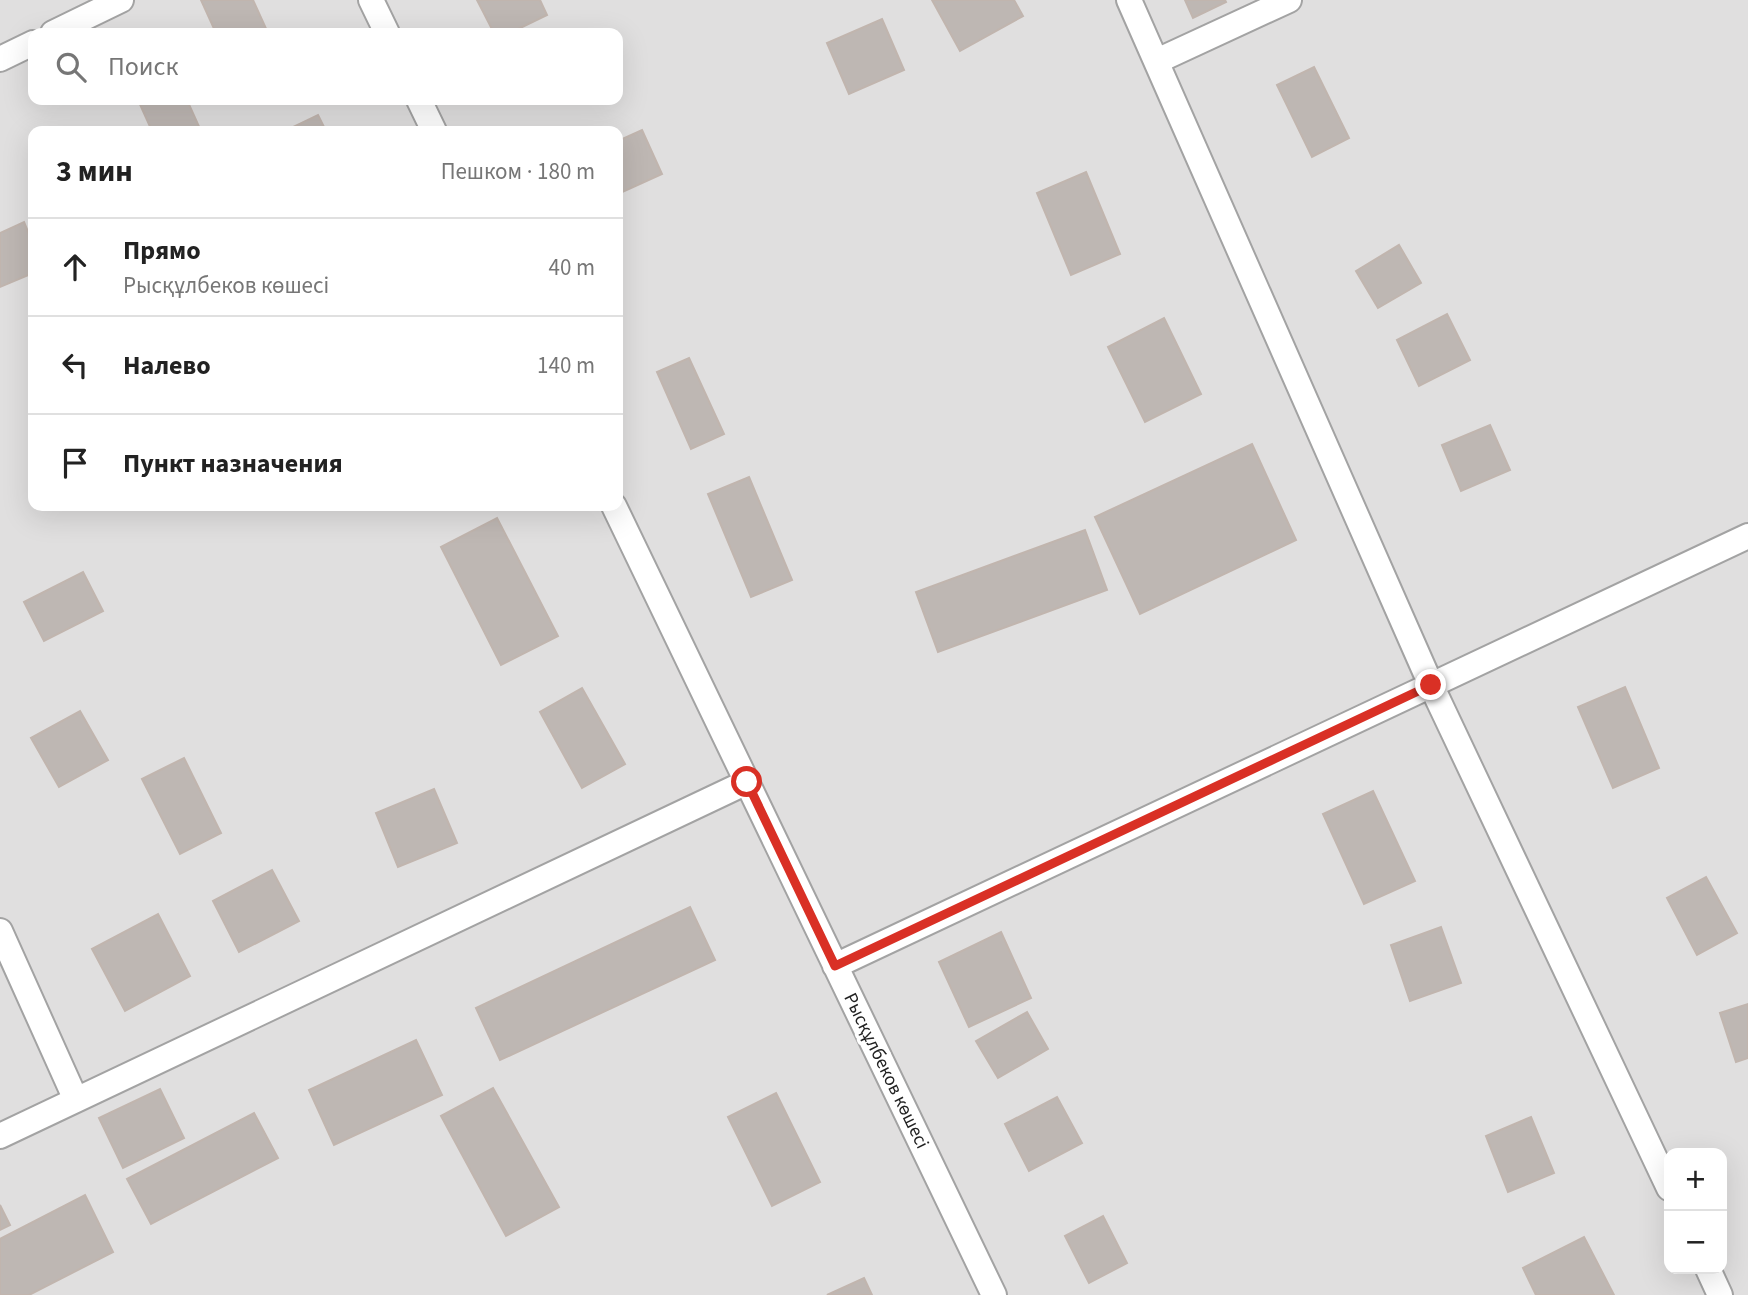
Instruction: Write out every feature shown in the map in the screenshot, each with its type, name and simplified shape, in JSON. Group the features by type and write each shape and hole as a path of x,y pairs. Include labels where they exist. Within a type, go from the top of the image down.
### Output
{"street":[{"path":"63,28 121,0"},
{"path":"371,0 385,28"},
{"path":"1129,0 1431,685 1664,1177"},
{"path":"1157,61 1289,0"},
{"path":"0,59 28,45"},
{"path":"421,105 432,126"},
{"name":"Рысқұлбеков көшесі","path":"616,511 994,1295"},
{"path":"835,966 1748,536"},
{"path":"0,1136 747,782"},
{"path":"0,931 76,1100"},
{"path":"1710,1274 1720,1295"}],"shaded area":[{"path":"0,0 1748,0 1748,1295 0,1295"}],"building":[{"path":"201,0 253,0 266,28 214,28"},
{"path":"477,0 540,0 547,15 520,28 491,28"},
{"path":"932,0 1014,0 1023,16 960,51"},
{"path":"1185,0 1225,0 1226,2 1193,18"},
{"path":"882,19 904,70 849,94 827,43"},
{"path":"1314,67 1349,138 1312,157 1277,85"},
{"path":"140,105 189,105 199,126 150,126"},
{"path":"318,115 324,126 295,126"},
{"path":"642,130 662,174 623,192 623,139"},
{"path":"1086,172 1120,254 1071,275 1037,193"},
{"path":"24,222 28,232 28,275 0,287 0,233"},
{"path":"1399,245 1421,283 1378,308 1356,271"},
{"path":"1447,314 1470,360 1419,386 1397,340"},
{"path":"1164,318 1201,394 1145,422 1108,347"},
{"path":"689,358 724,434 691,449 657,372"},
{"path":"1490,425 1510,470 1461,491 1442,445"},
{"path":"1252,444 1296,540 1140,614 1095,517"},
{"path":"749,477 792,580 751,597 708,494"},
{"path":"497,518 558,636 501,665 441,547"},
{"path":"1085,530 1107,590 938,652 916,592"},
{"path":"83,572 103,611 44,641 24,602"},
{"path":"1625,687 1659,768 1613,788 1578,707"},
{"path":"582,688 625,764 582,788 540,712"},
{"path":"80,711 108,760 59,787 31,738"},
{"path":"184,758 221,833 180,854 142,779"},
{"path":"434,789 457,843 398,867 376,813"},
{"path":"1373,791 1415,881 1364,904 1323,814"},
{"path":"272,870 299,921 239,952 213,901"},
{"path":"1706,877 1737,933 1697,955 1667,898"},
{"path":"690,907 715,960 500,1060 476,1008"},
{"path":"158,914 190,976 125,1011 92,949"},
{"path":"1441,927 1461,983 1410,1001 1391,945"},
{"path":"1001,932 1031,998 969,1027 939,962"},
{"path":"1748,1004 1748,1058 1736,1062 1720,1013"},
{"path":"1027,1012 1048,1049 998,1078 976,1041"},
{"path":"416,1040 442,1095 334,1145 309,1090"},
{"path":"493,1088 559,1207 506,1236 441,1116"},
{"path":"160,1089 184,1138 123,1168 99,1118"},
{"path":"776,1093 820,1182 772,1206 728,1117"},
{"path":"1057,1097 1082,1143 1029,1171 1005,1124"},
{"path":"254,1113 278,1158 151,1224 127,1179"},
{"path":"1531,1117 1554,1173 1508,1192 1486,1136"},
{"path":"85,1195 113,1252 29,1295 0,1295 0,1239"},
{"path":"0,1205 10,1225 0,1230"},
{"path":"1103,1216 1127,1263 1089,1283 1065,1236"},
{"path":"1584,1237 1614,1295 1536,1295 1523,1268"},
{"path":"864,1278 872,1295 827,1295"}],"route":[{"path":"747,782 835,966 1431,685"}]}
